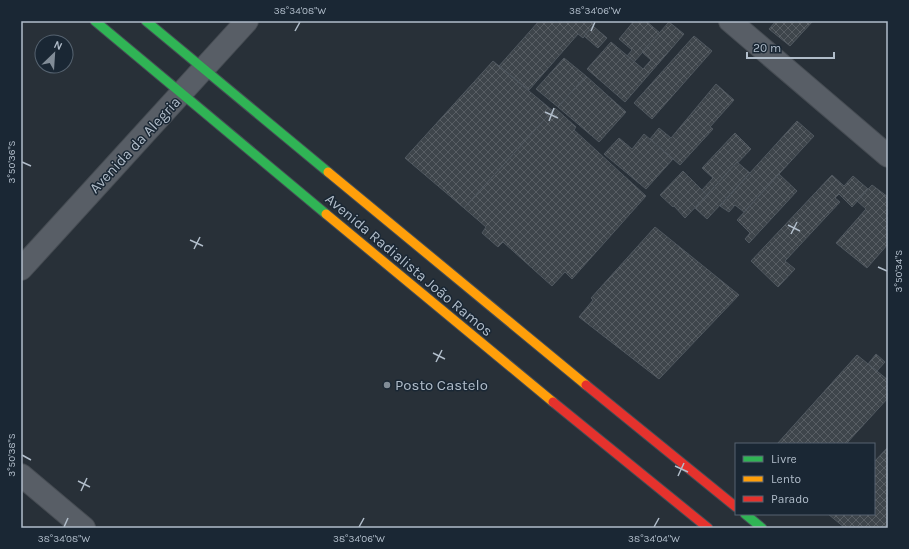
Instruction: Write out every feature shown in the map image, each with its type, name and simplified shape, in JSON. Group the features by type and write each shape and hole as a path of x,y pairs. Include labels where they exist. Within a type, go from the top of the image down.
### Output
{"main road":[{"name":"Avenida Radialista João Ramos","path":"95,21 478,341 708,528"},
{"name":"Avenida Radialista João Ramos","path":"146,21 735,506"},
{"path":"746,515 762,528"}],"street":[{"name":"Avenida da Alegria","path":"21,269 204,70 247,21"},
{"path":"730,21 888,156"},
{"path":"21,475 84,528"}],"building":[{"path":"539,21 590,21 594,25 583,38 578,34 529,90 499,66"},
{"path":"634,21 646,21 660,33 634,62 627,56 632,50 619,39"},
{"path":"776,21 813,21 790,46 769,29"},
{"path":"669,22 684,34 625,102 587,69 611,42 643,69 651,60 642,52"},
{"path":"593,26 607,38 598,48 584,36"},
{"path":"694,36 712,51 652,119 634,103"},
{"path":"564,58 586,76 558,107 536,89"},
{"path":"493,61 553,111 464,208 405,158"},
{"path":"586,76 626,112 599,142 558,107"},
{"path":"716,84 734,100 710,127 713,129 680,165 650,139 659,128 671,138"},
{"path":"555,108 576,127 574,130 646,196 572,279 565,272 552,286 503,242 498,247 482,233 486,227 464,208"},
{"path":"797,121 814,136 744,212 735,205 729,212 720,206"},
{"path":"735,133 751,149 707,195 702,190 713,178 702,168"},
{"path":"644,134 673,159 646,189 604,154 619,138 632,149"},
{"path":"737,162 750,173 707,219 695,208"},
{"path":"683,171 707,195 685,218 674,206 673,207 660,195"},
{"path":"779,174 797,191 749,243 745,239 750,233 737,220"},
{"path":"832,175 844,186 853,176 868,189 852,207 839,194 835,198 840,202 785,261 795,269 778,287 751,261"},
{"path":"872,185 888,197 888,244 867,268 836,243 866,209 857,201"},
{"path":"655,227 739,295 659,379 579,317 593,300 591,298"},
{"path":"876,354 885,362 877,371 868,364"},
{"path":"857,355 888,380 888,398 847,443 778,443"},
{"path":"888,447 888,528 845,528 829,515 875,515 875,461"}],"traffic: fast":[{"path":"95,21 326,214"},
{"path":"146,21 328,172"},
{"path":"746,515 762,528"}],"traffic: slow":[{"path":"328,172 586,385"},
{"path":"326,214 553,402"}],"traffic: jam":[{"path":"586,385 735,506"},
{"path":"553,402 708,528"}],"place":[{"name":"Posto Castelo","path":"387,385"}]}
